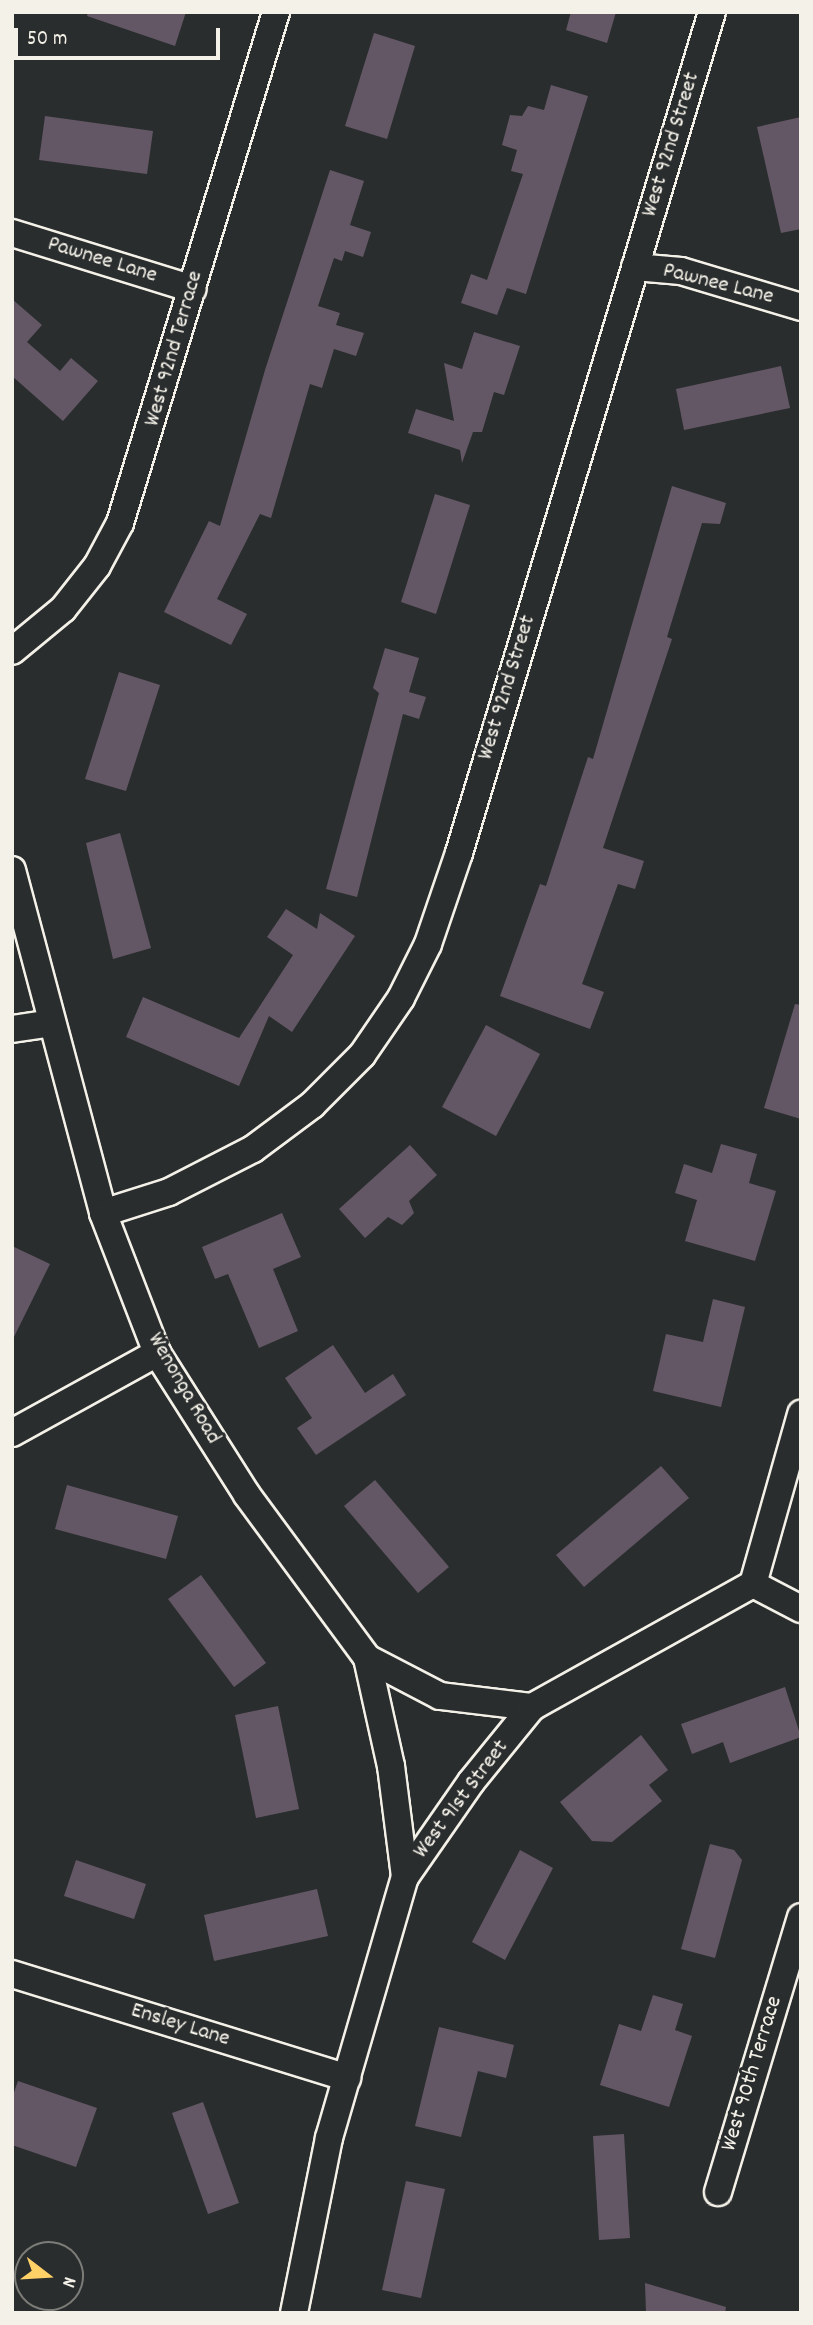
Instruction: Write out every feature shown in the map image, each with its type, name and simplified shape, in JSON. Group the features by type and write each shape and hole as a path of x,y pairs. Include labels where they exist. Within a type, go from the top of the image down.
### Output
{"street":[{"name":"West 92nd Terrace","path":"12,651 63,609 97,566 120,523 276,12"},
{"name":"West 92nd Street","path":"103,1213 169,1192 253,1149 312,1105 362,1055 401,998 428,944 459,853 712,12"},
{"name":"Pawnee Lane","path":"12,233 192,289"},
{"name":"Pawnee Lane","path":"635,267 681,271 801,307"},
{"name":"Wenonga Road","path":"12,870 103,1213 157,1353 247,1495 367,1658 391,1766 405,1877"},
{"path":"12,1028 52,1023"},
{"path":"12,1433 157,1353"},
{"path":"801,1414 753,1584 801,1609"},
{"name":"West 91st Street","path":"294,2313 315,2193 405,1877 471,1782 532,1707 753,1584"},
{"path":"367,1658 440,1696 532,1707"},
{"name":"West 90th Terrace","path":"718,2192 801,1917"},
{"name":"Ensley Lane","path":"12,1974 347,2077"}],"building":[{"path":"88,12 186,12 175,46 87,16"},
{"path":"571,12 616,12 607,43 566,30"},
{"path":"374,33 415,46 387,139 345,126"},
{"path":"551,85 588,96 526,294 507,288 497,315 461,303 471,274 487,280 523,174 511,171 517,150 502,145 510,115 522,116 528,106 544,110"},
{"path":"45,116 153,131 147,174 39,160"},
{"path":"801,117 801,229 781,233 757,127"},
{"path":"330,170 364,181 350,225 371,232 363,257 345,251 342,261 334,258 318,306 340,313 336,325 364,333 356,356 334,349 322,388 310,384 271,518 260,514 217,599 247,614 231,645 164,612 209,521 220,526 265,370"},
{"path":"12,299 42,325 27,342 60,371 71,358 98,381 63,421 12,376"},
{"path":"474,332 520,346 504,395 494,392 482,432 473,432 462,463 460,450 408,433 416,409 454,421 444,363 462,369"},
{"path":"781,366 790,408 684,430 676,389"},
{"path":"672,486 726,503 720,524 702,523 667,637 672,639 603,848 644,861 635,889 618,884 582,984 604,992 590,1029 500,996 540,884 546,886 588,757 593,759"},
{"path":"435,494 470,505 436,614 401,602"},
{"path":"385,648 419,658 409,692 426,697 419,719 403,714 357,897 326,889 379,693 373,688"},
{"path":"119,672 160,685 126,791 85,779"},
{"path":"120,833 151,948 113,959 86,843"},
{"path":"286,909 317,929 320,913 355,936 292,1032 269,1016 239,1086 126,1037 143,997 239,1038 293,955 267,937"},
{"path":"795,1004 801,1005 801,1119 764,1108"},
{"path":"486,1025 540,1054 496,1136 442,1107"},
{"path":"721,1144 757,1154 749,1183 776,1191 755,1261 685,1241 697,1200 675,1193 684,1164 712,1173"},
{"path":"410,1145 437,1175 409,1201 414,1213 402,1225 388,1217 365,1238 339,1209"},
{"path":"282,1213 301,1257 273,1269 298,1331 259,1348 228,1274 215,1279 202,1247"},
{"path":"12,1246 50,1264 12,1341"},
{"path":"713,1299 745,1307 721,1407 653,1391 666,1334 703,1342"},
{"path":"333,1345 365,1393 393,1374 406,1395 316,1455 297,1428 312,1418 285,1378"},
{"path":"661,1466 689,1498 584,1587 556,1555"},
{"path":"375,1480 449,1567 418,1593 344,1506"},
{"path":"67,1485 178,1516 166,1559 55,1529"},
{"path":"201,1575 266,1663 234,1687 168,1599"},
{"path":"785,1687 801,1737 730,1763 723,1742 692,1754 681,1724"},
{"path":"278,1706 299,1809 256,1818 235,1715"},
{"path":"641,1735 668,1770 649,1785 662,1801 612,1842 592,1841 560,1802"},
{"path":"710,1844 734,1850 742,1860 715,1958 681,1949"},
{"path":"520,1850 553,1868 505,1960 472,1942"},
{"path":"76,1860 146,1884 134,1919 64,1896"},
{"path":"317,1889 328,1936 214,1961 204,1915"},
{"path":"653,1995 683,2004 675,2030 692,2036 669,2107 600,2085 619,2024 641,2031"},
{"path":"439,2027 514,2045 506,2078 478,2071 461,2137 415,2126"},
{"path":"18,2081 97,2108 76,2167 12,2145 12,2098"},
{"path":"203,2102 239,2203 208,2214 172,2113"},
{"path":"624,2134 630,2238 599,2240 593,2136"},
{"path":"406,2181 445,2189 421,2298 382,2290"},
{"path":"645,2283 726,2307 725,2313 646,2313"}]}
